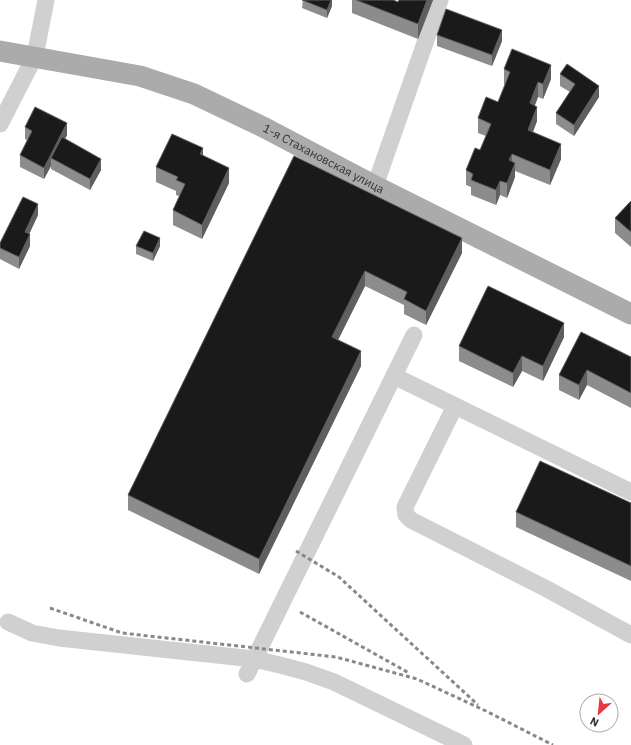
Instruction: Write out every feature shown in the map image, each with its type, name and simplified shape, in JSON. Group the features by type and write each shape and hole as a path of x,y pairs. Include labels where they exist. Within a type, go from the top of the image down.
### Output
{"main road":[{"name":"1-я Стахановская улица","path":"0,51 35,56 140,76 194,94 265,128 375,186 631,314"}],"lane":[{"path":"0,124 35,56 46,0"},
{"path":"375,186 440,0"},
{"path":"251,667 304,556 414,335"},
{"path":"394,376 631,492"},
{"path":"455,406 405,507 406,515 411,520 547,589 631,635"},
{"path":"8,622 32,633 59,638 251,667 280,664 334,682 464,745"}],"building":[{"path":"302,0 331,0 327,10"},
{"path":"356,0 393,0 398,2 399,0 427,0 418,24"},
{"path":"446,9 502,30 492,55 437,35"},
{"path":"512,49 551,65 543,84 538,82 530,103 537,107 528,130 561,144 550,170 512,154 509,160 515,163 507,183 500,181 496,190 471,180 473,174 466,170 475,148 480,150 491,124 478,118 486,97 498,102 510,72 504,69"},
{"path":"567,64 599,86 574,125 556,113 575,84 560,74"},
{"path":"35,107 67,123 44,168 20,155 32,131 25,127"},
{"path":"172,134 203,148 200,154 229,168 202,225 173,210 185,184 176,180 178,177 156,167"},
{"path":"62,137 101,159 90,179 51,158"},
{"path":"294,156 462,238 426,311 404,299 407,292 365,271 332,337 361,351 259,559 128,495"},
{"path":"23,197 38,204 25,232 30,234 19,257 0,248 0,243"},
{"path":"631,201 631,232 615,218"},
{"path":"144,231 160,238 153,253 136,246"},
{"path":"488,286 564,323 543,366 522,356 513,373 459,346"},
{"path":"581,332 631,357 631,393 587,370 579,385 559,375"},
{"path":"540,461 631,503 631,566 516,512"}],"railway":[{"path":"296,551 339,577 478,705"},
{"path":"50,608 122,633 336,657 417,679 486,711 553,745"},
{"path":"300,612 409,673"}]}
